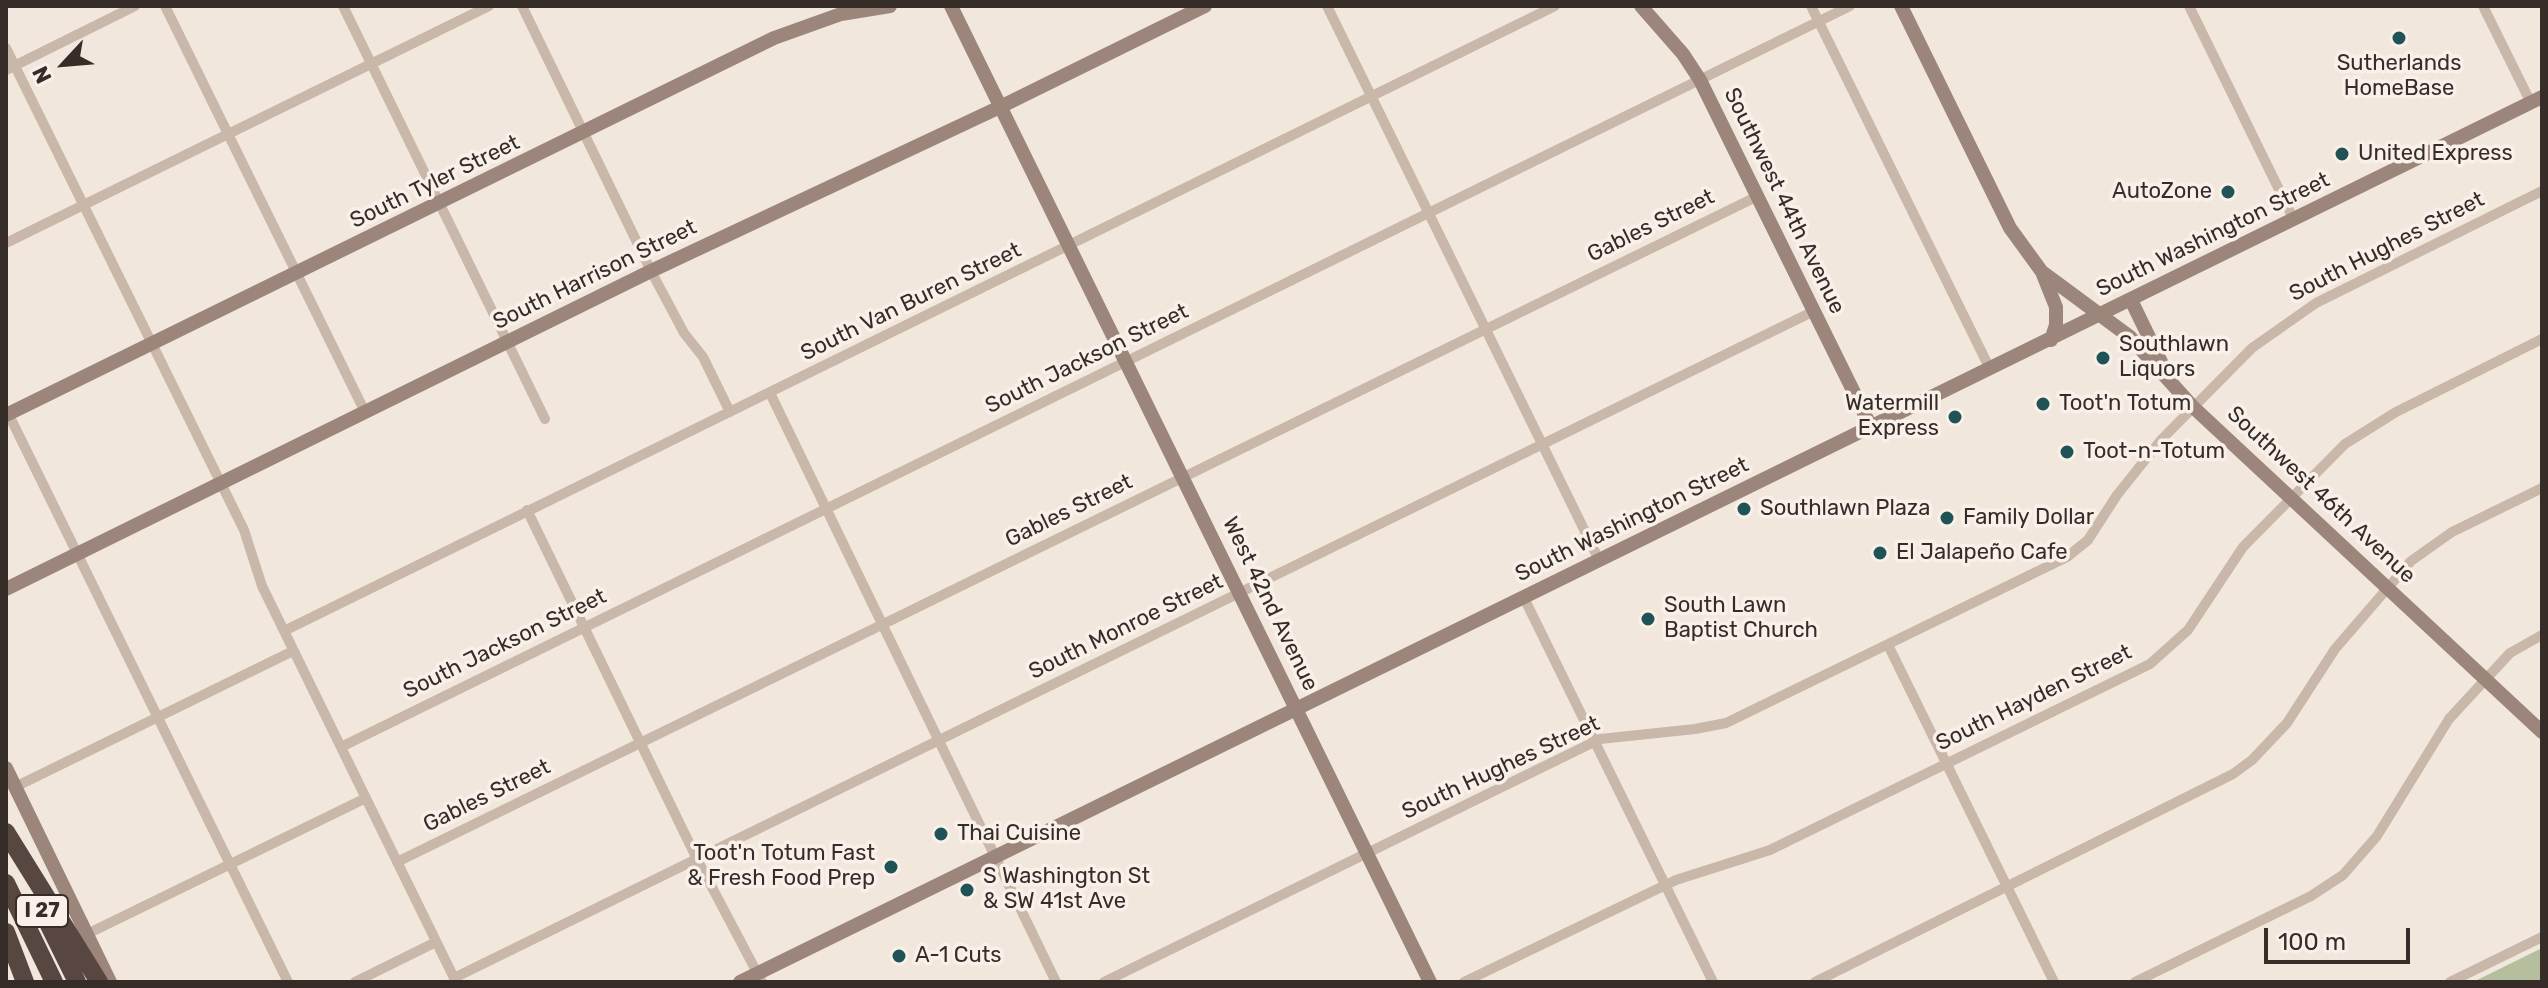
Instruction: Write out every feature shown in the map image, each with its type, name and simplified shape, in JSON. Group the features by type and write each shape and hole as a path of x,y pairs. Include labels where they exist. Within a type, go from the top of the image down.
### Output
{"highway":[{"path":"6,832 99,982"},
{"name":"I 27","path":"6,840 77,982"},
{"name":"I 27","path":"6,883 54,982"},
{"path":"6,932 13,974"}],"main road":[{"name":"South Tyler Street","path":"7,413 297,275 800,28 841,14 890,6"},
{"name":"West 42nd Avenue","path":"951,6 1430,982"},
{"name":"South Harrison Street","path":"6,589 651,271 1000,107 1205,6"},
{"name":"Southwest 44th Avenue","path":"1641,6 1677,45 1700,80 1871,427"},
{"name":"Southwest 46th Avenue","path":"1901,6 2010,228 2042,272 2130,337 2188,401 2542,732"},
{"name":"South Washington Street","path":"740,982 759,978 996,857 2536,100"},
{"path":"2042,272 2056,307 2056,325 2051,340"},
{"path":"2131,300 2162,363 2188,401"},
{"path":"6,771 110,982"}],"street":[{"path":"10,68 135,6"},
{"path":"165,6 365,412"},
{"path":"343,6 545,419"},
{"path":"6,243 489,6"},
{"path":"522,6 651,271 684,333 703,357 730,412"},
{"path":"1327,6 1599,560"},
{"name":"South Van Buren Street","path":"284,631 1555,6"},
{"path":"1811,6 1990,369"},
{"name":"South Jackson Street","path":"341,747 1850,6"},
{"path":"2189,6 2294,220"},
{"path":"2483,6 2536,100"},
{"path":"6,48 10,68 84,205 221,483 293,651 455,980"},
{"name":"South Hughes Street","path":"1104,982 1595,741 1617,735 1695,729 1726,723 2079,549 2188,401 2252,348 2316,303 2542,191"},
{"name":"Gables Street","path":"397,862 1758,196"},
{"name":"South Monroe Street","path":"455,980 1814,311"},
{"name":"South Hayden Street","path":"1464,982 1665,885 1770,850 2134,673 2166,652 2197,619 2243,547 2327,459 2367,428 2542,339"},
{"path":"770,393 1056,982"},
{"path":"7,413 288,982"},
{"path":"1815,982 2207,790 2252,760 2287,723 2335,649 2411,561 2452,532 2542,488"},
{"path":"527,510 697,859 759,978"},
{"path":"1524,598 1713,982"},
{"path":"2135,982 2311,896 2343,875 2377,836 2449,719 2510,653 2542,635"},
{"path":"1888,645 2054,982"},
{"path":"15,787 293,651"},
{"path":"87,934 366,798"},
{"path":"2450,982 2542,937"},
{"path":"355,982 436,942"}],"green space":[{"path":"2542,948 2542,982 2473,982"}],"place":[{"name":"Sutherlands HomeBase","path":"2399,38"},
{"name":"United Express","path":"2342,154"},
{"name":"AutoZone","path":"2228,192"},
{"name":"Southlawn Liquors","path":"2103,358"},
{"name":"Toot'n Totum","path":"2043,404"},
{"name":"Watermill Express","path":"1955,417"},
{"name":"Toot-n-Totum","path":"2067,452"},
{"name":"Southlawn Plaza","path":"1744,509"},
{"name":"Family Dollar","path":"1947,518"},
{"name":"El Jalapeño Cafe","path":"1880,553"},
{"name":"South Lawn Baptist Church","path":"1648,619"},
{"name":"Thai Cuisine","path":"941,834"},
{"name":"Toot'n Totum Fast & Fresh Food Prep","path":"891,867"},
{"name":"S Washington St & SW 41st Ave","path":"967,890"},
{"name":"A-1 Cuts","path":"899,956"}]}
